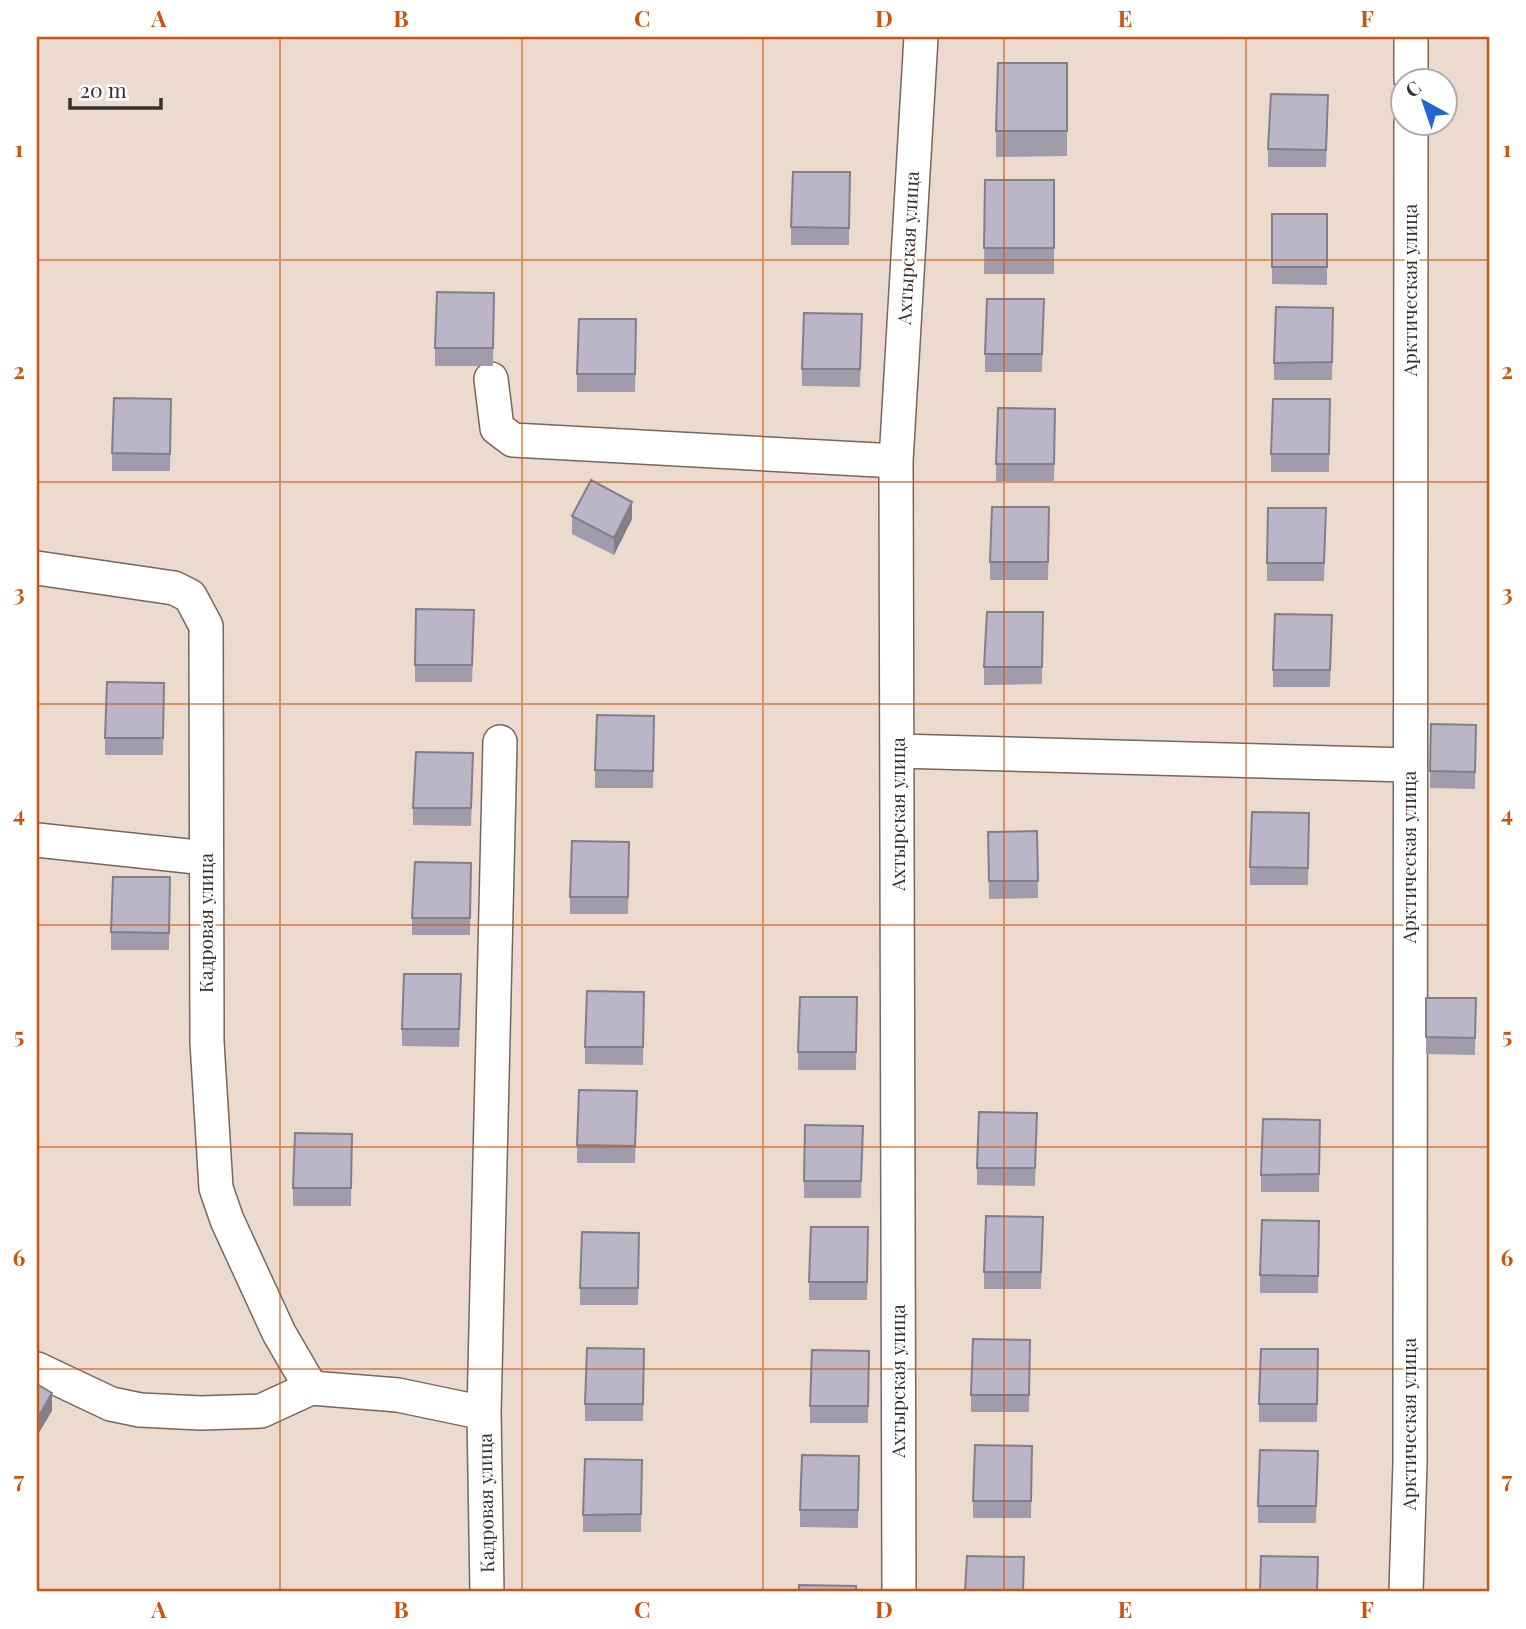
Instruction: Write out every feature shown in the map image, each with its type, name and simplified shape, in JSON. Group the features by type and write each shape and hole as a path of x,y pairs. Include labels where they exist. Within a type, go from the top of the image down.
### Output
{"street":[{"name":"Ахтырская улица","path":"899,1592 896,460 921,37"},
{"path":"1411,37 1411,66"},
{"name":"Арктическая улица","path":"1406,1592 1410,1463 1410,136"},
{"path":"491,379 497,428 513,440 896,460"},
{"name":"Кадровая улица","path":"37,568 174,588 190,596 206,626 207,1042 216,1188 227,1220 279,1333 311,1388"},
{"name":"Кадровая улица","path":"487,1592 484,1413 500,742"},
{"path":"898,751 1409,765"},
{"path":"37,840 206,858"},
{"name":"Кадровая улица","path":"37,1369 111,1404 140,1410 201,1413 261,1410 311,1388 398,1395 484,1413"}],"building":[{"path":"998,63 1067,63 1067,131 996,131"},
{"path":"1271,94 1328,95 1326,150 1268,149"},
{"path":"793,172 850,172 849,228 791,227"},
{"path":"985,180 1054,180 1054,248 984,248"},
{"path":"1272,214 1327,214 1327,267 1272,267"},
{"path":"437,292 494,293 493,348 435,348"},
{"path":"987,299 1044,299 1042,354 985,354"},
{"path":"1276,307 1333,308 1332,362 1274,363"},
{"path":"804,313 862,314 860,369 802,369"},
{"path":"579,319 636,319 635,374 577,374"},
{"path":"114,398 171,399 170,454 112,453"},
{"path":"1273,399 1330,399 1329,454 1271,454"},
{"path":"998,408 1055,409 1054,464 996,464"},
{"path":"591,480 632,502 614,538 572,516"},
{"path":"992,507 1049,507 1048,562 990,562"},
{"path":"1268,508 1326,508 1324,563 1267,563"},
{"path":"416,609 474,610 472,665 415,665"},
{"path":"987,612 1043,612 1042,667 984,667"},
{"path":"1275,614 1332,615 1330,670 1273,670"},
{"path":"107,682 164,683 163,738 105,738"},
{"path":"597,715 654,716 653,771 595,770"},
{"path":"1431,724 1476,725 1475,772 1430,771"},
{"path":"416,752 473,753 471,808 413,808"},
{"path":"1252,812 1309,813 1308,868 1250,867"},
{"path":"1037,831 1038,881 989,881 988,832"},
{"path":"572,841 629,842 628,897 570,897"},
{"path":"415,862 471,863 470,918 412,918"},
{"path":"113,877 170,877 169,933 111,932"},
{"path":"404,974 461,974 459,1029 402,1029"},
{"path":"587,991 644,992 643,1047 585,1047"},
{"path":"800,997 857,997 856,1052 798,1052"},
{"path":"1426,998 1476,998 1475,1038 1426,1037"},
{"path":"579,1090 637,1091 635,1146 577,1145"},
{"path":"979,1112 1037,1113 1035,1168 977,1168"},
{"path":"1263,1119 1320,1120 1319,1174 1261,1175"},
{"path":"805,1125 863,1126 861,1181 804,1181"},
{"path":"295,1133 352,1134 351,1188 293,1188"},
{"path":"986,1216 1043,1217 1041,1272 984,1272"},
{"path":"1262,1220 1319,1221 1318,1276 1260,1275"},
{"path":"811,1227 868,1227 867,1282 809,1282"},
{"path":"582,1232 639,1233 638,1288 580,1288"},
{"path":"973,1339 1030,1340 1029,1395 971,1395"},
{"path":"587,1348 644,1349 643,1404 585,1404"},
{"path":"1261,1349 1318,1349 1317,1404 1259,1404"},
{"path":"812,1350 869,1351 868,1406 810,1406"},
{"path":"37,1384 52,1393 37,1419"},
{"path":"975,1445 1032,1446 1031,1501 973,1501"},
{"path":"1260,1450 1318,1451 1316,1506 1258,1506"},
{"path":"802,1455 859,1456 858,1510 800,1510"},
{"path":"585,1459 642,1460 641,1514 583,1515"},
{"path":"967,1556 1024,1557 1023,1592 965,1592"},
{"path":"1261,1556 1318,1557 1317,1592 1260,1592"},
{"path":"799,1585 856,1586 856,1592 799,1592"}]}
